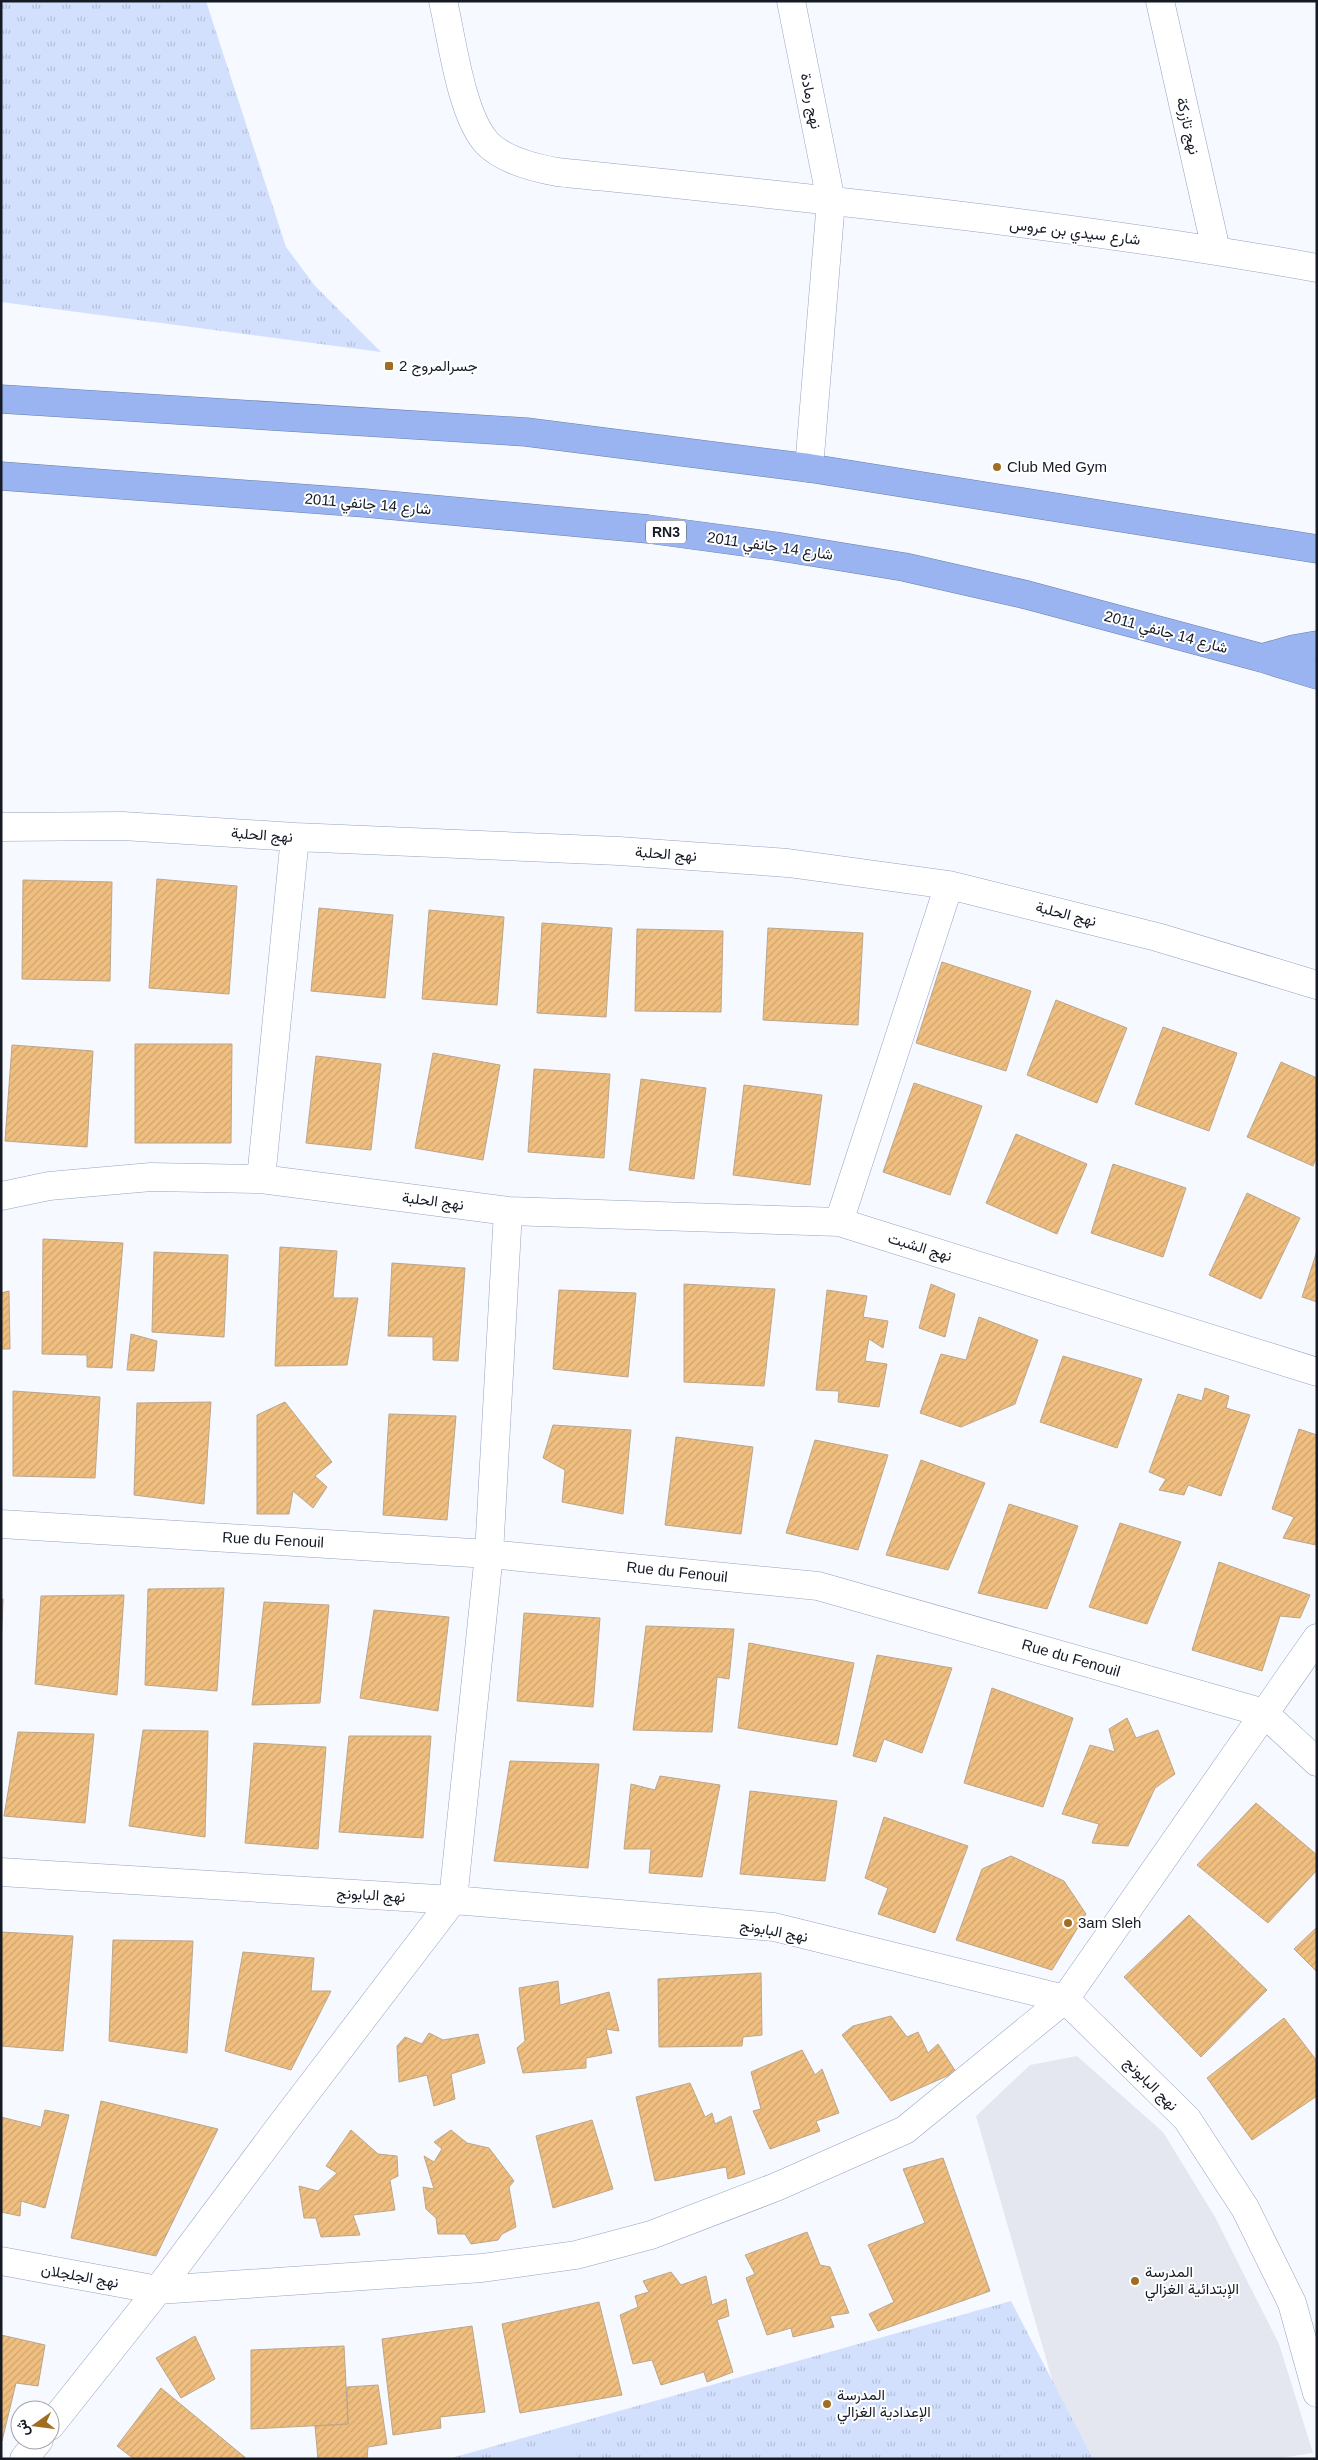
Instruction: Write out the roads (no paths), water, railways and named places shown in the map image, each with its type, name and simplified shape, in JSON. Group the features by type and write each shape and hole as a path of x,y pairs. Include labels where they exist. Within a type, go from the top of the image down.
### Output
{"highway":[{"path":"1,398 526,432 809,468 1310,551"},
{"name":"شارع 14 جانفي 2011","path":"1,476 365,503 648,529 775,546 904,567 1028,595 1262,658 1317,676"},
{"path":"1262,658 1317,645"}],"street":[{"name":"شارع سيدي بن عروس","path":"443,1 471,117 487,143 524,165 557,172 832,200 1216,250 1317,268"},
{"name":"نهج رمادة","path":"791,1 832,200 809,468"},
{"name":"نهج تازركة","path":"1160,1 1216,250"},
{"name":"نهج الحلبة","path":"1,827 123,826 295,837 619,851 768,862 949,885 1157,937 1317,985"},
{"path":"260,1179 295,837"},
{"path":"839,1222 949,885"},
{"name":"نهج الحلبة","path":"1,1196 49,1186 152,1177 260,1179 508,1211"},
{"path":"60,2413 158,2290 452,1900 489,1554 508,1211"},
{"name":"نهج الشبت","path":"508,1211 839,1222 1317,1372"},
{"name":"Rue du Fenouil","path":"1,1524 489,1554 818,1586 1264,1713 1317,1762"},
{"name":"نهج الجلجلان","path":"1,2261 158,2290 482,2268 576,2255 651,2235 776,2187 905,2130 1065,1999 1317,1638"},
{"name":"نهج البابونج","path":"1,1872 452,1900 774,1927 1065,1999 1187,2120 1244,2208 1292,2303 1317,2393"}],"place":[{"name":"جسرالمروج 2","path":"389,366"},
{"name":"Club Med Gym","path":"997,467"},
{"name":"3am Sleh","path":"1068,1923"},
{"name":"المدرسة الإبتدائية الغزالي","path":"1135,2281"},
{"name":"المدرسة الإعدادية الغزالي","path":"827,2404"}]}
